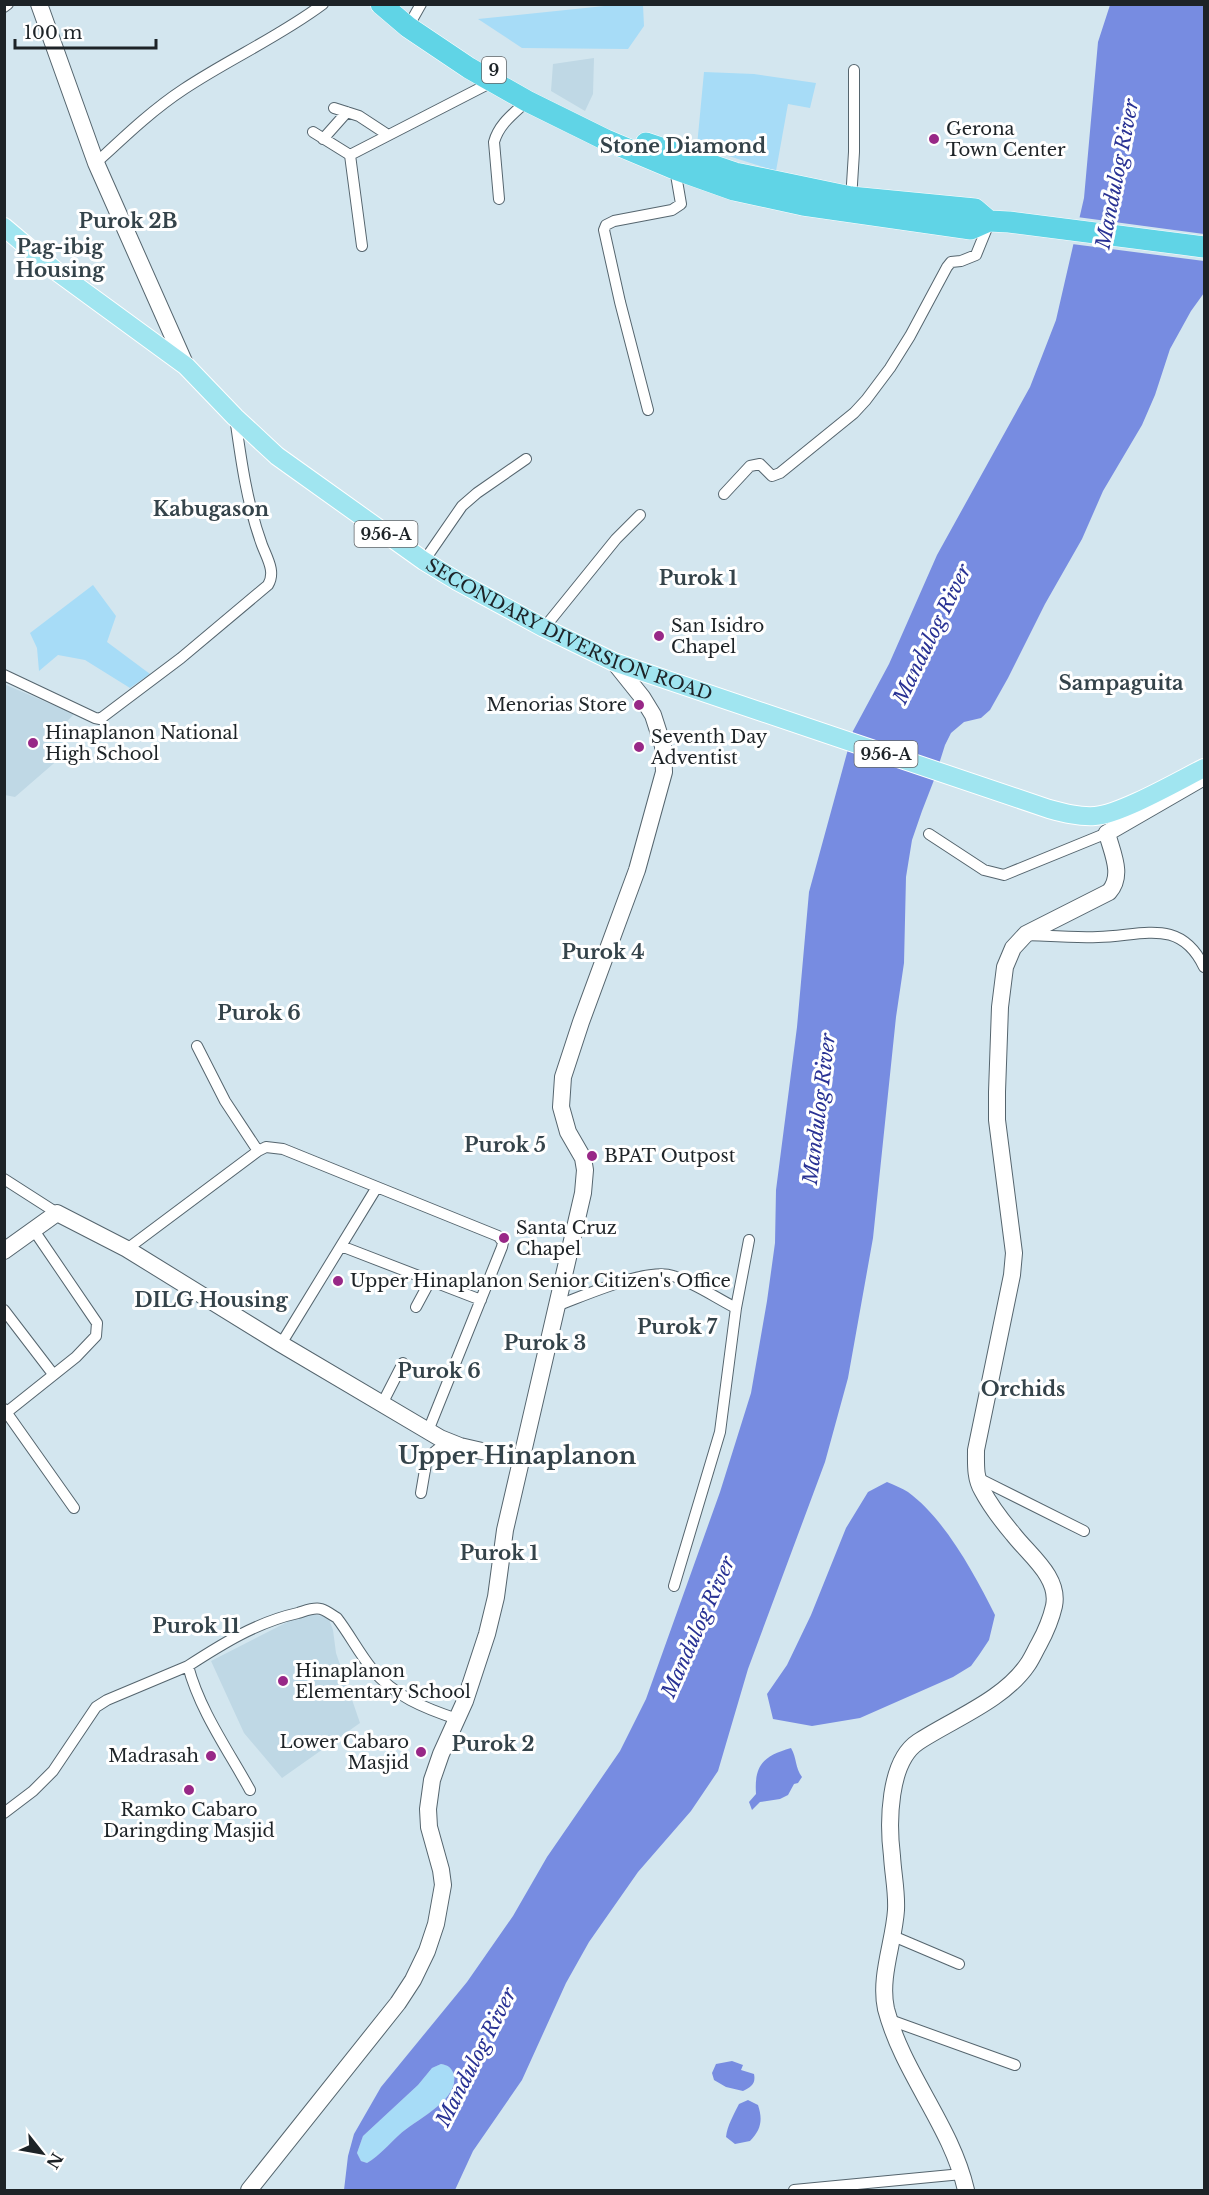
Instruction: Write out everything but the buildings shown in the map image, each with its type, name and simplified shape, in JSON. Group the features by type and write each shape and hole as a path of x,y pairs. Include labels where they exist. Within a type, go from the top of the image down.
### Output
{"highway":[{"name":"9","path":"381,4 411,13 513,83 652,145 735,173 850,204 891,218 971,229 999,222 1204,247"},
{"name":"9","path":"411,13 492,82 526,101 606,140 675,169 734,190 803,205 850,204 975,209 999,222"}],"main road":[{"name":"956-A","path":"4,227 56,271 186,366"},
{"name":"SECONDARY DIVERSION ROAD","path":"186,366 235,417 277,456 424,561 544,628 614,662 1049,809 1077,815 1104,815 1204,768"}],"street":[{"name":"SECONDARY DIVERSION ROAD","path":"39,4 96,163 186,366"},
{"path":"96,163 149,114 183,90 301,20 322,4"},
{"path":"850,204 854,152 854,70"},
{"path":"350,155 492,82"},
{"path":"499,199 494,142 496,134 504,122 526,101"},
{"path":"334,108 367,121 388,135"},
{"path":"323,139 347,112"},
{"path":"313,132 350,155"},
{"path":"350,155 362,246"},
{"path":"648,410 617,292 604,230 606,225 614,221 672,210 681,204 675,169"},
{"path":"724,494 750,466 755,464 760,464 772,476 780,474 854,413 890,368 923,314 947,267 951,262 976,255 999,222"},
{"path":"4,675 100,719 181,658 268,585 272,573 246,489 235,417"},
{"path":"424,561 462,506 526,459"},
{"path":"544,628 616,538 640,515"},
{"path":"249,2190 398,2003 413,1980 427,1951 436,1924 443,1885 429,1827 429,1794 441,1754 477,1668 488,1634 496,1597 505,1530 583,1193 585,1170 583,1158 568,1132 561,1107 563,1077 581,1022 638,870 664,772 663,746 653,715 642,697 614,662"},
{"path":"929,834 990,872 998,875 1009,874 1107,833 1204,777"},
{"path":"794,2190 964,2182 939,2122 909,2068 886,2007 885,1993 896,1900 890,1822 896,1775 901,1760 916,1743 1008,1686 1028,1665 1042,1638 1054,1605 1054,1592 1049,1578 981,1490 978,1478 976,1450 1012,1275 1014,1253 997,1120 1002,984 1008,959 1018,941 1026,934 1101,896 1113,887 1117,881 1117,870 1107,833"},
{"path":"1026,934 1096,938 1149,932 1167,934 1177,937 1192,947 1204,967"},
{"path":"197,1046 225,1101 258,1151"},
{"path":"127,1249 266,1147 283,1149 501,1239 502,1247 428,1431"},
{"path":"4,1179 57,1213 127,1249 281,1344 447,1442 521,1460"},
{"path":"281,1344 376,1187"},
{"path":"4,1251 57,1213"},
{"path":"33,1228 97,1323 96,1336 76,1357 6,1410 74,1508"},
{"path":"674,1586 720,1432 736,1308 749,1240"},
{"path":"341,1246 481,1300"},
{"path":"556,1306 641,1276 660,1273 674,1276 736,1308"},
{"path":"416,1307 430,1281"},
{"path":"4,1310 53,1374"},
{"path":"382,1404 403,1363"},
{"path":"421,1493 427,1458 447,1442"},
{"path":"978,1478 1084,1531"},
{"path":"4,1813 33,1791 53,1771 96,1707 107,1700 188,1666 256,1626 314,1608 322,1609 337,1618 371,1668 389,1687 409,1701 457,1719"},
{"path":"188,1666 202,1707 250,1790"},
{"path":"893,1936 959,1964"},
{"path":"890,2020 1015,2065"}],"shaded area":[{"path":"614,5 643,5 644,26 628,49 522,48 478,19"},
{"path":"594,58 593,94 585,111 551,91 553,64"},
{"path":"704,72 754,74 816,83 810,108 788,104 776,171 697,146"},
{"path":"93,585 116,616 107,642 150,674 130,688 85,660 58,655 39,671 37,648 30,633"},
{"name":"Hinaplanon National High School","path":"4,684 74,714 55,734 68,751 15,797 5,795"},
{"name":"Hinaplanon Elementary School","path":"305,1613 328,1617 333,1630 336,1653 360,1723 282,1778 244,1733 211,1661"},
{"path":"441,2064 449,2067 454,2075 454,2084 450,2093 372,2160 367,2163 361,2161 357,2153 363,2136 418,2085 432,2068"}],"water":[{"name":"Mandulog River","path":"1110,5 1204,5 1204,293 1170,349 1155,395 1142,425 1103,491 1082,539 990,710 981,718 964,722 951,733 912,840 906,877 904,963 896,1017 873,1238 848,1378 825,1462 748,1669 718,1771 691,1811 638,1872 589,1942 566,1983 522,2080 473,2151 455,2190 344,2190 348,2156 354,2134 381,2087 467,1982 513,1916 547,1857 620,1751 646,1699 720,1492 751,1393 767,1301 775,1243 776,1190 797,1027 809,892 853,731 889,664 937,555 1030,387 1056,320 1084,198 1098,42","holes":["441,2064 448,2066 454,2075 454,2084 450,2093 372,2160 367,2163 361,2161 357,2153 363,2136 418,2085 432,2068"]},
{"path":"887,1482 906,1491 922,1503 947,1532 958,1549 995,1615 989,1640 971,1666 953,1677 860,1718 812,1726 773,1719 767,1694 787,1665 811,1615 846,1528 868,1492"},
{"path":"791,1748 802,1777 798,1783 794,1784 788,1795 780,1799 760,1802 752,1810 749,1802 756,1794 759,1768 774,1754"},
{"path":"732,2061 743,2065 741,2070 754,2074 752,2085 743,2091 726,2087 714,2080 712,2073 716,2064"},
{"path":"748,2100 758,2105 760,2124 757,2133 750,2141 735,2144 726,2137 728,2129 739,2104"}],"pier":[{"path":"1077,217 1204,234 1204,261 1072,244"}],"place":[{"name":"Gerona Town Center","path":"934,139"},
{"name":"San Isidro Chapel","path":"659,636"},
{"name":"Menorias Store","path":"639,705"},
{"name":"Hinaplanon National High School","path":"33,743"},
{"name":"Seventh Day Adventist","path":"639,747"},
{"name":"BPAT Outpost","path":"592,1156"},
{"name":"Santa Cruz Chapel","path":"504,1238"},
{"name":"Upper Hinaplanon Senior Citizen's Office","path":"338,1281"},
{"name":"Hinaplanon Elementary School","path":"283,1681"},
{"name":"Lower Cabaro Masjid","path":"421,1752"},
{"name":"Madrasah","path":"211,1756"},
{"name":"Ramko Cabaro Daringding Masjid","path":"189,1790"}],"district":[{"name":"Stone Diamond","path":"683,146"},
{"name":"Purok 2B","path":"128,221"},
{"name":"Pag-ibig Housing","path":"60,258"},
{"name":"Kabugason","path":"211,509"},
{"name":"Purok 1","path":"698,578"},
{"name":"Sampaguita","path":"1121,683"},
{"name":"Purok 4","path":"603,952"},
{"name":"Purok 6","path":"259,1013"},
{"name":"Purok 5","path":"505,1145"},
{"name":"DILG Housing","path":"211,1300"},
{"name":"Purok 7","path":"677,1327"},
{"name":"Purok 3","path":"545,1343"},
{"name":"Purok 6","path":"439,1371"},
{"name":"Orchids","path":"1023,1389"},
{"name":"Upper Hinaplanon","path":"517,1456"},
{"name":"Purok 1","path":"499,1553"},
{"name":"Purok 11","path":"196,1626"},
{"name":"Purok 2","path":"493,1744"}]}
